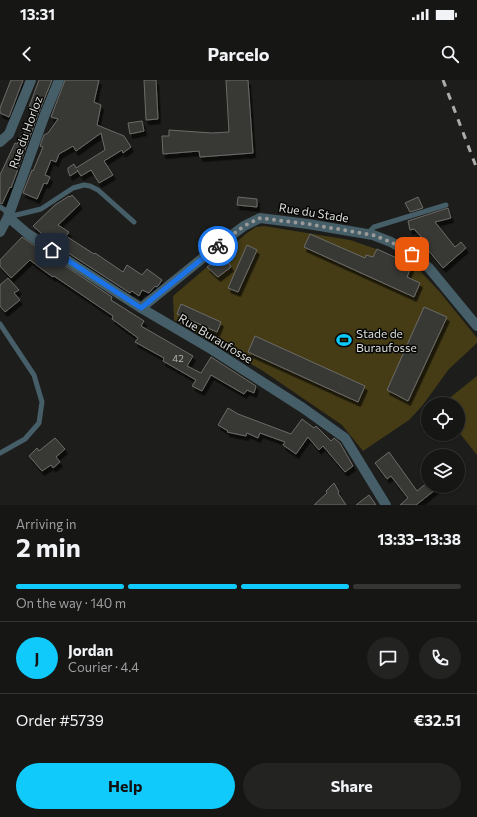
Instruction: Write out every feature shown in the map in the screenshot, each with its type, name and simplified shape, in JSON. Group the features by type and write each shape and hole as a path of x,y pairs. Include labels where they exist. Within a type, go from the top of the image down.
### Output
{"street":[{"path":"0,142 9,134 31,80"},
{"name":"Rue du Horloz","path":"0,232 8,217 45,114 59,80"},
{"name":"Rue Buraufosse","path":"8,217 34,238 141,308 211,349 303,408 345,438 386,505"},
{"name":"Rue du Stade","path":"141,308 225,240 244,226 260,218 367,234 391,242 412,254 429,268 477,326"}],"lane":[{"path":"0,207 5,210 8,217 41,209 58,197 76,187 84,185 98,190 134,222"},
{"path":"367,234 374,227 446,205"},
{"path":"0,324 34,374 42,402 39,423 25,439 0,453"}],"shaded area":[{"name":"Stade de Buraufosse","path":"264,226 350,240 376,249 410,264 420,271 439,291 477,338 477,343 449,369 429,397 421,397 421,407 409,420 363,451 342,425 263,371 174,320 173,296 256,227"},
{"path":"477,376 477,455 465,440 465,397 451,397"}],"building":[{"path":"11,80 23,80 9,117 0,113 0,108"},
{"path":"39,80 52,80 11,188 10,187 2,204 0,203 0,175 15,143 17,144 21,136 23,137 33,108 29,107"},
{"path":"65,80 99,80 94,102 101,105 97,125 124,136 131,147 123,153 122,150 104,161 113,175 99,183 91,170 81,176 78,171 70,176 68,168 74,164 76,168 105,150 101,133 76,151 73,146 59,154 56,162 51,160 45,175 50,177 47,184 44,183 37,199 23,193 43,147 40,146 44,135 48,133 58,119 51,117"},
{"path":"144,80 156,80 158,119 146,120"},
{"path":"226,80 248,80 253,153 200,157 199,151 163,154 162,136 169,136 169,130 212,133 229,132"},
{"path":"142,121 144,131 130,134 128,123"},
{"path":"72,195 80,204 58,225 69,232 66,236 123,272 127,265 142,275 147,269 162,280 158,286 155,286 149,293 142,290 139,296 132,291 130,293 50,241 33,226 55,205"},
{"path":"238,197 257,199 257,207 237,205"},
{"path":"418,197 423,208 410,212 405,203"},
{"path":"448,208 451,218 435,222 455,247 461,242 466,248 443,268 423,244 426,242 414,229 410,230 408,221"},
{"path":"310,234 365,258 366,255 373,257 377,249 412,265 407,277 420,283 414,297 304,247"},
{"path":"22,237 112,297 111,300 144,321 141,326 193,356 187,366 201,373 211,357 256,386 254,393 247,390 244,394 211,375 202,391 192,386 196,380 163,361 164,358 135,342 138,338 112,319 113,316 54,276 53,277 30,260 11,278 0,266 0,260"},
{"path":"247,245 257,250 238,292 228,288"},
{"path":"224,254 231,267 218,277 207,267"},
{"path":"8,278 19,290 14,293 20,300 5,312 0,306 0,285"},
{"path":"181,304 221,322 217,332 177,314"},
{"path":"424,307 447,317 408,401 387,390"},
{"path":"255,336 365,386 358,402 248,352"},
{"path":"228,408 238,414 291,434 302,419 314,428 316,426 331,441 334,438 340,443 353,466 345,472 323,446 319,450 308,437 296,454 283,445 285,442 260,433 258,438 247,433 246,436 227,432 228,431 218,425"},
{"path":"55,438 65,449 56,457 60,462 53,468 51,465 42,471 29,456 37,448 39,451"},
{"path":"389,452 417,491 421,488 421,493 431,493 416,505 400,505 408,498 391,476 387,479 375,463"},
{"path":"334,483 339,492 338,493 346,505 314,505 327,493 326,491"},
{"path":"369,495 376,505 356,505"}],"railway":[{"path":"443,80 477,169"}],"way so far":[{"path":"218,246 244,226 260,218 308,224 373,235 391,242 412,254"}],"place":[{"name":"Stade de Buraufosse","path":"344,340"}],"route":[{"path":"52,250 141,308 218,246"}]}
